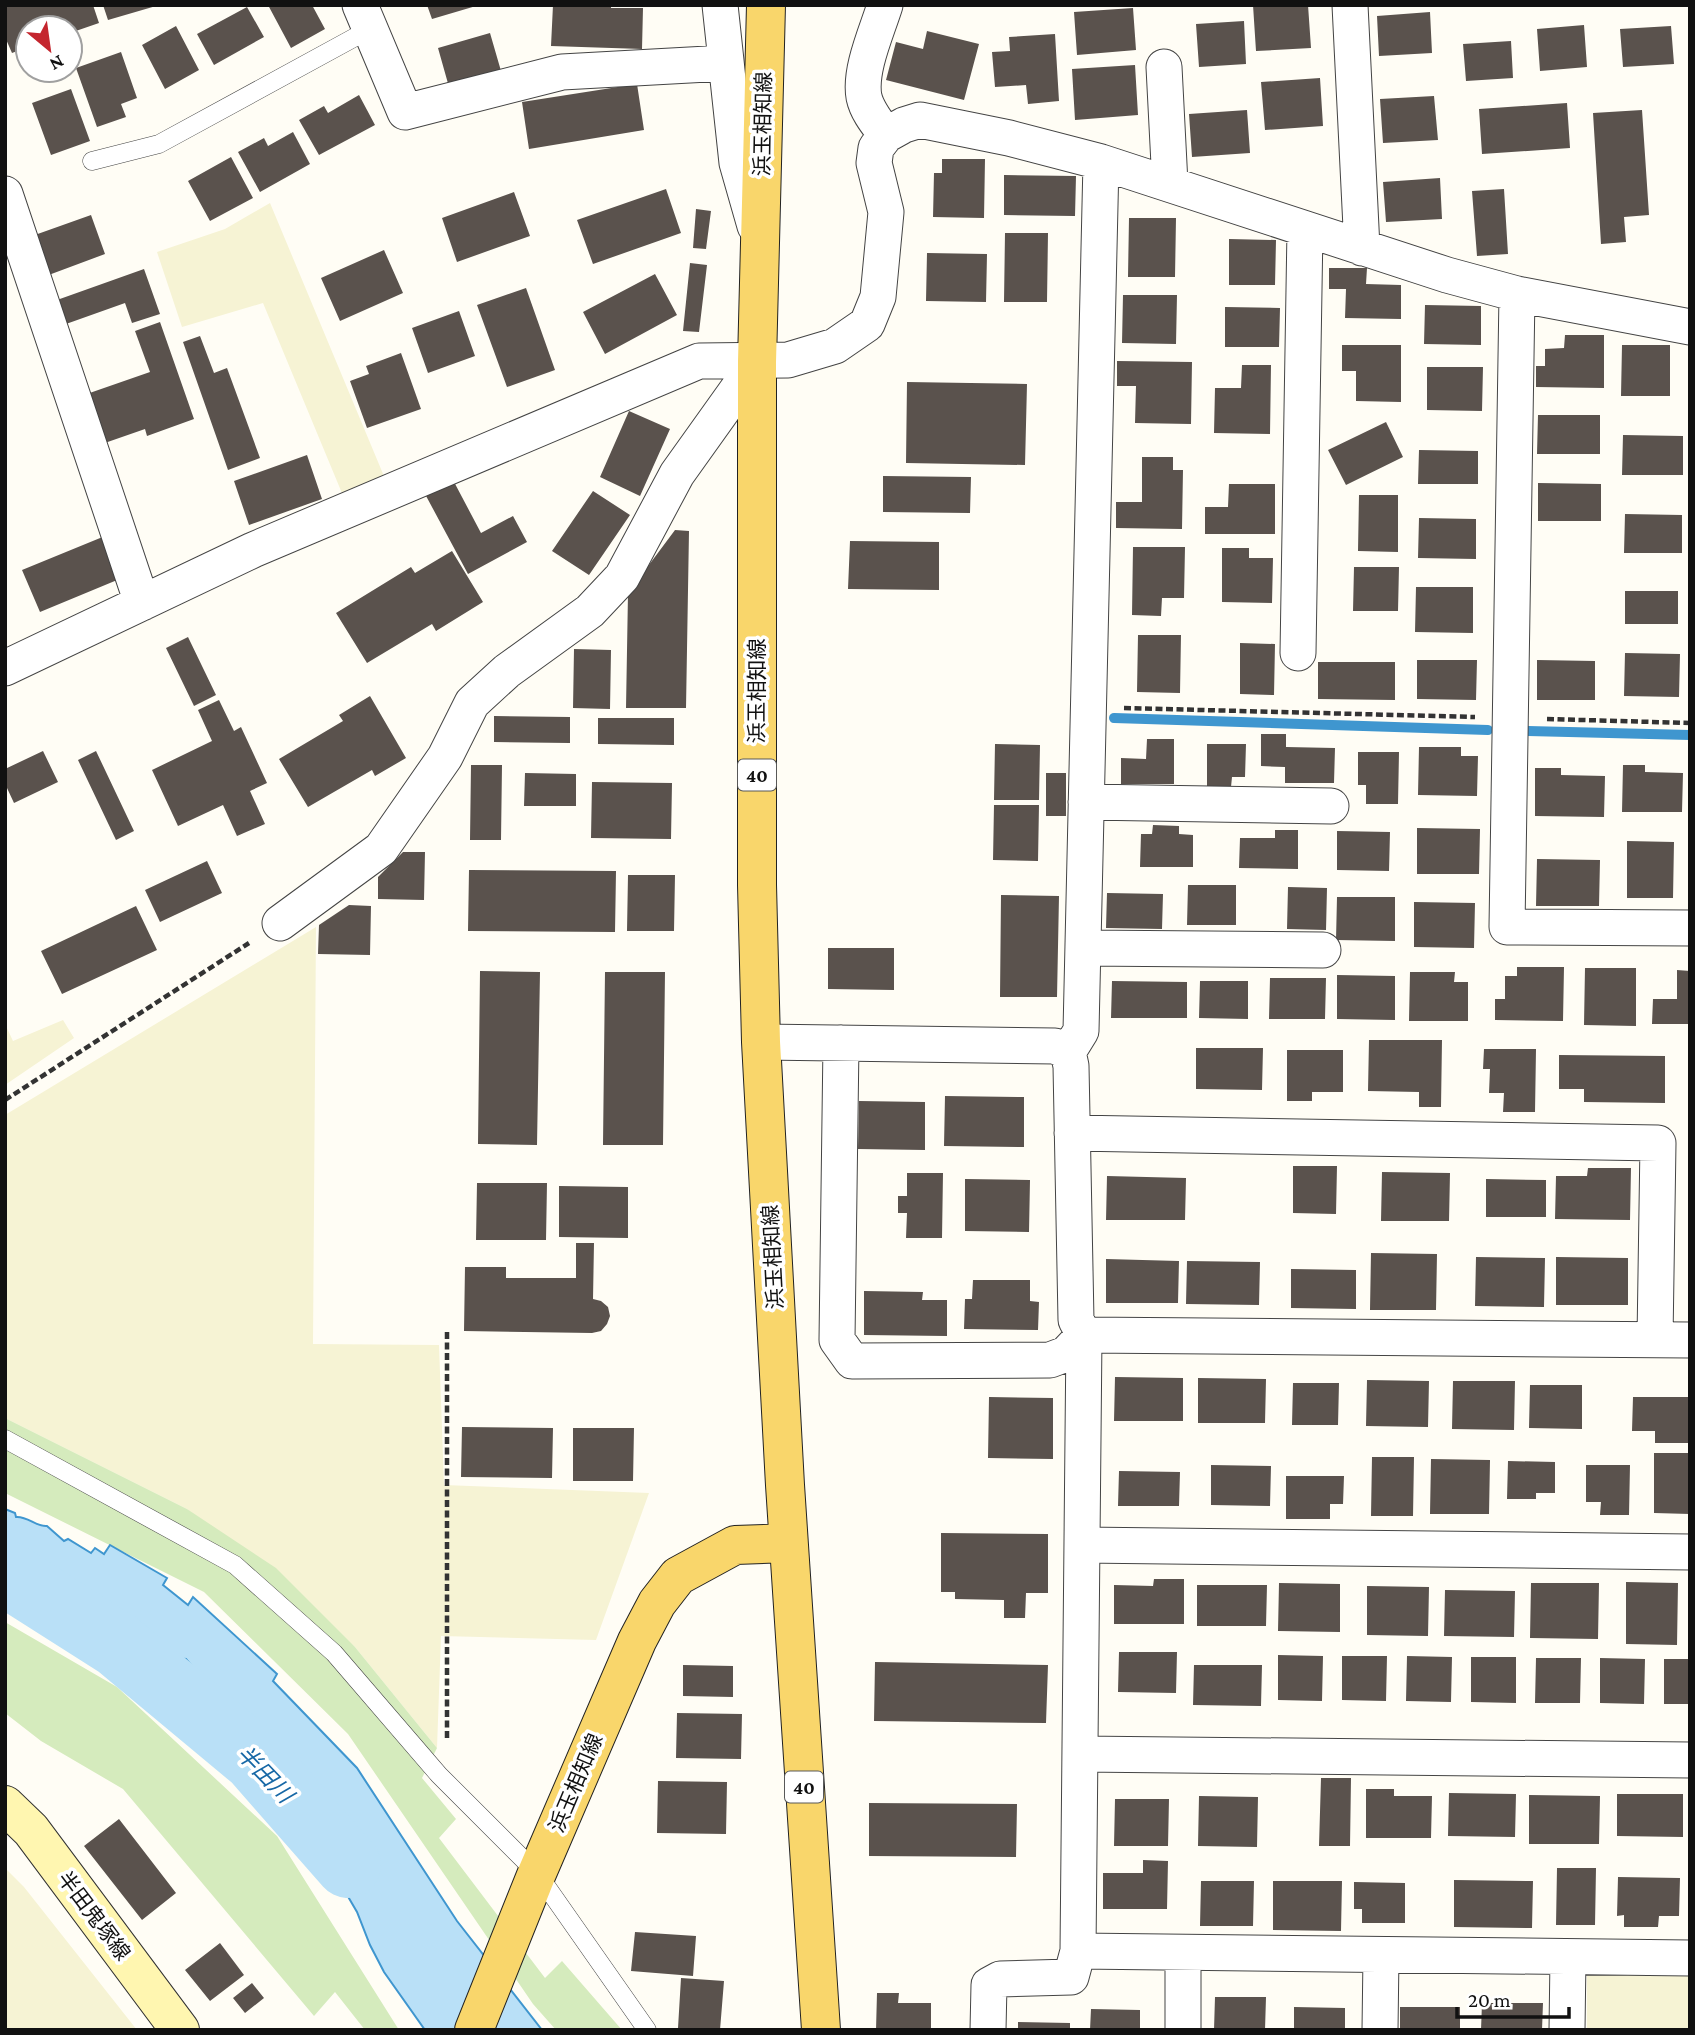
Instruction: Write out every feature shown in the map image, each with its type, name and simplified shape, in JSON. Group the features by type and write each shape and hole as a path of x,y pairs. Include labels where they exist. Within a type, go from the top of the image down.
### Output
{"main road":[{"name":"浜玉相知線","path":"766,5 757,362 757,885 761,1042 788,1543 821,2030"},
{"name":"浜玉相知線","path":"474,2030 537,1873 637,1641 657,1602 678,1576 735,1545 788,1543"},
{"name":"半田鬼塚線","path":"5,1805 30,1830 180,2030"}],"street":[{"path":"720,5 737,163 760,246"},
{"path":"885,5 863,78 864,97 870,114 886,135"},
{"path":"1350,5 1362,248"},
{"path":"365,17 405,112 562,72 726,63"},
{"path":"1164,66 1170,184"},
{"path":"5,668 253,550 698,361 788,360 835,346 867,324 878,297 886,212 874,163 876,148 886,135 920,120 984,132 1101,162 1447,275 1517,294 1690,327"},
{"path":"988,2030 989,1985 1000,1979 1071,1977 1078,1951 1084,1335 1076,1320 1071,1066 1068,1052 1081,1031 1101,162"},
{"path":"5,194 142,603"},
{"path":"1298,653 1305,229"},
{"path":"1517,294 1507,927 1690,928"},
{"path":"279,923 381,849 445,757 471,703 507,671 590,611 622,577 677,474 757,362"},
{"path":"1086,802 1331,806"},
{"path":"1083,948 1323,950"},
{"path":"761,1042 1055,1046 1068,1052"},
{"path":"841,1043 837,1340 852,1361 1050,1360 1066,1354 1084,1335 1690,1340"},
{"path":"1072,1133 1658,1143 1656,1339"},
{"path":"1082,1545 1690,1552"},
{"path":"1080,1754 1690,1760"},
{"path":"1078,1951 1690,1958"},
{"path":"1183,1953 1183,2030"},
{"path":"1380,2030 1381,1955"},
{"path":"1567,1956 1567,2030"}],"lane":[{"path":"92,161 159,144 365,17"},
{"path":"5,1439 235,1565 334,1653 439,1775 537,1873 647,2030"}],"path":[{"path":"1089,707 1690,723"},
{"path":"5,1100 279,923"},
{"path":"439,1775 447,1746 447,1332"}],"shaded area":[{"path":"270,203 386,481 344,498 263,303 182,327 157,252 225,229"},
{"path":"316,927 313,1344 439,1345 444,1485 649,1493 596,1640 441,1636 437,1748 355,1647 187,1509 5,1418 5,1115"},
{"path":"63,1020 74,1038 5,1085 5,1024 13,1041"},
{"path":"5,1868 24,1887 137,2030 5,2030"},
{"path":"1587,1969 1690,1971 1690,2030 1587,2030"}],"green space":[{"path":"5,1418 187,1509 276,1568 355,1647 437,1748 422,1778 456,1819 439,1838 545,1978 562,1961 622,2030 556,2030 533,2004 348,1734 204,1592 5,1493"},
{"path":"5,1622 117,1687 277,1836 399,2030 365,2030 335,1992 314,2016 123,1789 41,1741 5,1713"}],"water":[{"path":"5,1509 15,1513 16,1517 47,1526 64,1541 68,1539 91,1553 95,1548 104,1554 110,1545 167,1578 163,1585 188,1605 193,1597 277,1674 273,1681 357,1768 457,1921 542,2030 425,2030 384,1972 357,1912 336,1876 314,1848 266,1752 227,1713 186,1659 165,1657 117,1634 62,1621 51,1609 5,1586"}],"building":[{"path":"5,5 93,5 99,23 84,28 84,14 14,14 14,52 12,53 5,37"},
{"path":"103,5 156,5 156,6 108,20"},
{"path":"268,5 312,5 325,29 291,48"},
{"path":"427,5 476,5 476,6 432,19"},
{"path":"553,5 643,8 642,49 551,46"},
{"path":"1253,5 1308,5 1311,48 1256,51"},
{"path":"247,7 264,37 214,65 197,34"},
{"path":"1133,8 1136,50 1077,55 1074,12"},
{"path":"1430,12 1432,53 1379,56 1377,16"},
{"path":"1244,21 1246,64 1199,67 1196,24"},
{"path":"1584,25 1587,67 1540,71 1537,29"},
{"path":"176,26 199,70 165,89 142,45"},
{"path":"1671,26 1674,64 1623,67 1620,29"},
{"path":"927,31 979,44 964,100 886,80 896,42 923,49"},
{"path":"490,33 501,71 449,87 438,48"},
{"path":"1055,34 1059,101 1028,104 1026,85 995,87 992,52 1010,51 1009,37"},
{"path":"1511,41 1513,78 1466,81 1463,44"},
{"path":"121,52 137,98 121,104 126,117 97,127 82,84 84,84 84,65"},
{"path":"1135,65 1138,115 1075,120 1072,69"},
{"path":"1320,78 1323,126 1265,130 1261,82"},
{"path":"637,84 644,130 529,149 522,102"},
{"path":"71,89 90,141 51,155 32,103"},
{"path":"359,95 375,125 319,155 299,120 324,106 328,113"},
{"path":"1434,96 1438,140 1383,143 1380,99"},
{"path":"1567,103 1570,148 1482,154 1479,109"},
{"path":"1247,110 1250,153 1192,157 1189,114"},
{"path":"1642,110 1649,215 1624,217 1626,242 1601,244 1593,113"},
{"path":"293,132 310,164 260,192 238,152 264,138 268,146"},
{"path":"231,157 253,198 210,221 188,181"},
{"path":"942,159 985,159 984,218 933,217 934,173 942,173"},
{"path":"1004,175 1076,176 1075,216 1004,215"},
{"path":"1440,178 1442,219 1386,222 1383,182"},
{"path":"666,189 681,233 593,264 577,220"},
{"path":"1504,189 1508,254 1477,256 1472,191"},
{"path":"514,192 530,236 457,262 442,218"},
{"path":"696,209 711,211 706,249 693,248"},
{"path":"91,215 105,254 46,276 32,236"},
{"path":"1129,218 1176,218 1175,277 1128,277"},
{"path":"1005,233 1048,233 1047,302 1004,302"},
{"path":"1229,239 1276,240 1275,285 1229,285"},
{"path":"384,250 403,293 340,321 321,278"},
{"path":"927,253 987,254 986,302 926,301"},
{"path":"690,263 707,265 699,332 683,331"},
{"path":"1329,268 1367,268 1366,284 1401,285 1401,319 1345,318 1346,289 1329,289"},
{"path":"144,269 160,314 132,323 125,303 66,324 57,300"},
{"path":"655,274 677,315 605,354 583,312"},
{"path":"526,288 555,370 507,387 477,305"},
{"path":"1123,295 1177,295 1176,344 1122,343"},
{"path":"1425,305 1481,306 1481,345 1424,344"},
{"path":"1225,307 1280,308 1279,347 1225,347"},
{"path":"459,311 475,356 428,373 412,328"},
{"path":"160,322 194,419 147,436 145,429 99,445 81,396 150,372 135,331"},
{"path":"1565,335 1604,335 1604,388 1536,387 1536,366 1545,366 1545,349 1564,348"},
{"path":"200,336 214,373 227,368 260,458 228,470 183,342"},
{"path":"1342,345 1401,345 1401,402 1356,401 1356,371 1342,371"},
{"path":"1622,345 1670,345 1670,396 1621,396"},
{"path":"401,353 421,409 367,428 350,381 369,374 366,366"},
{"path":"1117,361 1192,362 1191,424 1135,423 1136,386 1117,386"},
{"path":"1242,365 1271,365 1270,434 1214,433 1215,388 1241,388"},
{"path":"1427,367 1483,367 1482,411 1427,410"},
{"path":"907,382 1027,384 1025,465 906,463"},
{"path":"629,411 670,429 640,496 600,477"},
{"path":"1538,415 1600,415 1600,454 1537,454"},
{"path":"1386,422 1403,457 1346,485 1328,450"},
{"path":"1623,435 1683,436 1683,475 1622,475"},
{"path":"1419,450 1478,451 1478,484 1418,484"},
{"path":"307,455 322,499 249,525 234,481"},
{"path":"1142,457 1173,457 1173,470 1183,470 1182,529 1116,528 1116,502 1142,502"},
{"path":"883,476 971,477 970,513 883,512"},
{"path":"453,480 481,533 513,516 527,542 468,574 425,494"},
{"path":"1538,483 1601,484 1601,521 1538,521"},
{"path":"1229,484 1275,484 1275,534 1205,534 1205,507 1228,507"},
{"path":"593,491 630,515 589,575 552,551"},
{"path":"1359,495 1398,495 1398,552 1358,551"},
{"path":"1625,514 1682,515 1682,553 1624,553"},
{"path":"1419,518 1476,519 1476,559 1418,558"},
{"path":"675,530 689,531 686,708 626,708 628,593"},
{"path":"105,536 122,578 40,612 22,570"},
{"path":"850,541 939,542 939,590 848,589"},
{"path":"1133,547 1185,547 1184,598 1162,598 1161,616 1132,615"},
{"path":"1222,548 1249,548 1249,558 1273,558 1272,603 1222,602"},
{"path":"452,551 483,602 436,631 432,624 367,663 336,613 411,567 415,573"},
{"path":"1354,567 1399,567 1398,611 1353,611"},
{"path":"1416,587 1473,587 1473,633 1415,632"},
{"path":"1625,591 1678,591 1678,624 1625,624"},
{"path":"1138,635 1181,635 1180,693 1137,692"},
{"path":"188,637 216,695 194,706 166,648"},
{"path":"1240,643 1275,644 1274,695 1240,694"},
{"path":"574,649 611,650 610,709 573,708"},
{"path":"1625,653 1680,654 1679,697 1624,696"},
{"path":"1417,660 1477,660 1476,700 1417,699"},
{"path":"1537,660 1595,661 1595,700 1537,700"},
{"path":"1318,662 1395,662 1395,700 1318,699"},
{"path":"370,696 406,758 375,776 372,770 308,807 279,759 343,721 339,715"},
{"path":"219,700 234,731 241,727 267,783 250,791 265,824 237,836 223,805 178,826 152,770 212,741 198,710"},
{"path":"494,716 570,717 570,743 494,742"},
{"path":"598,718 674,718 674,745 598,744"},
{"path":"1261,734 1286,734 1286,747 1335,748 1334,783 1285,783 1285,767 1261,766"},
{"path":"1147,739 1174,739 1174,784 1121,784 1121,758 1146,759"},
{"path":"995,744 1040,745 1039,800 994,800"},
{"path":"1207,744 1246,744 1245,777 1232,777 1231,787 1207,786"},
{"path":"1419,747 1461,747 1461,756 1478,756 1477,796 1418,795"},
{"path":"43,751 58,782 14,803 7,788 5,789 5,769"},
{"path":"96,751 134,831 116,840 78,760"},
{"path":"1358,752 1399,752 1398,804 1366,804 1366,785 1358,785"},
{"path":"471,765 502,765 501,840 470,840"},
{"path":"1623,765 1645,765 1645,772 1683,773 1682,812 1622,812"},
{"path":"1535,768 1561,768 1561,775 1605,776 1604,817 1535,816"},
{"path":"525,773 576,774 576,806 524,806"},
{"path":"1046,773 1066,773 1066,816 1046,816"},
{"path":"592,782 672,783 671,839 591,838"},
{"path":"994,805 1039,805 1038,861 993,860"},
{"path":"1153,825 1179,826 1179,834 1193,835 1193,867 1140,867 1141,834 1152,834"},
{"path":"1417,828 1480,829 1479,874 1417,874"},
{"path":"1275,830 1298,830 1298,869 1239,868 1240,838 1275,838"},
{"path":"1337,831 1390,832 1389,871 1337,870"},
{"path":"1627,841 1674,842 1673,898 1627,898"},
{"path":"403,852 425,852 424,900 378,899 378,877"},
{"path":"1537,859 1600,860 1599,906 1536,906"},
{"path":"207,861 222,893 160,922 145,890"},
{"path":"469,870 616,871 615,932 468,931"},
{"path":"628,875 675,875 674,931 627,931"},
{"path":"1188,885 1236,885 1236,925 1187,925"},
{"path":"1288,887 1327,888 1326,930 1287,929"},
{"path":"1107,893 1163,894 1162,929 1106,928"},
{"path":"1001,895 1059,896 1057,997 1000,997"},
{"path":"1337,897 1395,897 1395,941 1336,940"},
{"path":"1414,902 1475,903 1474,948 1414,947"},
{"path":"349,905 371,906 370,955 318,954 319,925"},
{"path":"136,906 157,950 62,994 41,951"},
{"path":"828,948 894,948 894,990 828,989"},
{"path":"1517,967 1564,967 1563,1021 1495,1020 1495,999 1505,999 1505,976 1517,976"},
{"path":"1585,968 1636,968 1636,1026 1584,1025"},
{"path":"1677,970 1690,971 1690,1024 1652,1024 1653,999 1677,999"},
{"path":"480,971 540,972 537,1145 478,1144"},
{"path":"605,972 665,972 663,1145 603,1145"},
{"path":"1410,972 1455,972 1454,982 1468,982 1468,1021 1409,1021"},
{"path":"1337,975 1395,976 1395,1020 1337,1019"},
{"path":"1270,978 1326,978 1325,1019 1269,1019"},
{"path":"1112,981 1187,982 1187,1018 1111,1018"},
{"path":"1200,981 1248,981 1248,1019 1199,1018"},
{"path":"1369,1040 1442,1040 1441,1107 1419,1107 1419,1092 1368,1091"},
{"path":"1196,1048 1263,1048 1262,1090 1196,1089"},
{"path":"1484,1049 1536,1049 1535,1112 1503,1112 1504,1093 1489,1093 1490,1069 1483,1069"},
{"path":"1287,1050 1343,1050 1343,1092 1312,1092 1312,1101 1287,1101"},
{"path":"1559,1055 1665,1056 1665,1103 1584,1102 1584,1089 1559,1089"},
{"path":"945,1096 1024,1097 1024,1147 944,1146"},
{"path":"859,1101 925,1102 925,1150 858,1149"},
{"path":"1293,1166 1337,1166 1336,1214 1293,1213"},
{"path":"1588,1168 1631,1168 1630,1220 1555,1219 1556,1176 1587,1176"},
{"path":"1382,1172 1450,1173 1449,1221 1381,1221"},
{"path":"907,1173 943,1173 942,1238 906,1238 907,1213 898,1213 898,1196 907,1196"},
{"path":"1107,1176 1186,1178 1185,1220 1106,1220"},
{"path":"965,1179 1030,1180 1029,1232 965,1231"},
{"path":"1486,1179 1546,1180 1546,1217 1486,1217"},
{"path":"477,1183 547,1183 546,1240 476,1240"},
{"path":"559,1186 628,1187 628,1238 559,1237"},
{"path":"576,1243 594,1243 593,1299 608,1307 610,1316 601,1331 464,1331 465,1267 506,1267 506,1278 576,1278"},
{"path":"1371,1253 1437,1254 1436,1310 1370,1310"},
{"path":"1476,1257 1545,1258 1544,1307 1475,1306"},
{"path":"1556,1257 1628,1258 1628,1305 1556,1305"},
{"path":"1106,1259 1179,1261 1178,1303 1106,1303"},
{"path":"1187,1261 1260,1262 1259,1305 1186,1304"},
{"path":"1291,1269 1356,1270 1356,1309 1291,1308"},
{"path":"973,1280 1030,1280 1030,1301 1039,1302 1038,1330 964,1329 965,1299 972,1299"},
{"path":"864,1291 923,1292 922,1300 947,1300 947,1336 864,1335"},
{"path":"1115,1377 1183,1378 1183,1421 1114,1421"},
{"path":"1198,1378 1266,1379 1265,1423 1198,1423"},
{"path":"1367,1380 1429,1381 1428,1427 1366,1426"},
{"path":"1453,1381 1515,1381 1514,1430 1452,1429"},
{"path":"1293,1383 1339,1383 1338,1425 1292,1425"},
{"path":"1530,1385 1582,1385 1582,1429 1529,1428"},
{"path":"989,1397 1053,1398 1053,1459 988,1458"},
{"path":"1633,1397 1690,1397 1690,1443 1655,1443 1655,1431 1632,1431"},
{"path":"462,1427 553,1428 552,1478 461,1477"},
{"path":"573,1428 634,1428 633,1481 573,1481"},
{"path":"1654,1453 1690,1453 1690,1514 1654,1513"},
{"path":"1372,1457 1414,1457 1413,1516 1371,1516"},
{"path":"1431,1459 1490,1460 1489,1514 1430,1514"},
{"path":"1508,1461 1555,1462 1555,1493 1536,1493 1536,1499 1507,1499"},
{"path":"1211,1465 1271,1466 1270,1506 1211,1505"},
{"path":"1586,1465 1630,1465 1629,1515 1600,1515 1601,1502 1586,1502"},
{"path":"1119,1471 1180,1472 1179,1506 1118,1506"},
{"path":"1286,1476 1344,1476 1343,1504 1330,1504 1330,1519 1286,1519"},
{"path":"941,1533 1048,1534 1048,1593 1026,1593 1025,1618 1004,1618 1004,1600 955,1599 955,1592 941,1592"},
{"path":"1154,1579 1184,1579 1184,1624 1114,1624 1114,1585 1153,1586"},
{"path":"1626,1582 1678,1583 1677,1645 1626,1644"},
{"path":"1279,1583 1340,1584 1340,1632 1278,1631"},
{"path":"1531,1583 1599,1583 1598,1639 1530,1638"},
{"path":"1197,1585 1267,1585 1266,1626 1197,1626"},
{"path":"1367,1586 1429,1587 1428,1636 1367,1635"},
{"path":"1445,1590 1515,1591 1514,1637 1444,1636"},
{"path":"1119,1652 1177,1652 1176,1693 1118,1692"},
{"path":"1278,1655 1323,1656 1322,1701 1278,1700"},
{"path":"1342,1656 1387,1656 1386,1701 1342,1700"},
{"path":"1407,1656 1452,1657 1451,1702 1406,1701"},
{"path":"1471,1657 1516,1657 1516,1703 1471,1702"},
{"path":"1536,1658 1581,1658 1580,1703 1535,1703"},
{"path":"1600,1658 1645,1659 1644,1704 1600,1703"},
{"path":"1664,1659 1690,1659 1690,1704 1664,1704"},
{"path":"875,1662 1048,1665 1046,1723 874,1721"},
{"path":"683,1665 733,1666 733,1697 683,1696"},
{"path":"1194,1665 1262,1665 1261,1706 1193,1705"},
{"path":"677,1713 742,1714 741,1759 676,1758"},
{"path":"1321,1778 1351,1778 1350,1846 1319,1846"},
{"path":"658,1781 727,1782 726,1834 657,1833"},
{"path":"1366,1789 1394,1789 1394,1796 1432,1796 1431,1838 1366,1838"},
{"path":"1449,1793 1516,1794 1515,1837 1448,1836"},
{"path":"1617,1794 1683,1794 1683,1837 1617,1836"},
{"path":"1529,1795 1600,1796 1599,1844 1529,1844"},
{"path":"1199,1796 1258,1797 1257,1847 1198,1846"},
{"path":"1115,1799 1169,1799 1168,1846 1114,1846"},
{"path":"869,1803 1017,1804 1016,1857 869,1856"},
{"path":"119,1819 176,1893 142,1920 84,1846"},
{"path":"1143,1860 1168,1861 1167,1909 1103,1909 1103,1873 1143,1873"},
{"path":"1557,1868 1596,1868 1595,1925 1556,1925"},
{"path":"1618,1877 1680,1878 1679,1916 1659,1916 1658,1927 1624,1927 1624,1915 1617,1916"},
{"path":"1454,1880 1533,1881 1532,1928 1454,1927"},
{"path":"1201,1881 1254,1881 1253,1926 1200,1926"},
{"path":"1273,1881 1342,1881 1341,1931 1273,1930"},
{"path":"1354,1882 1405,1883 1405,1923 1362,1923 1362,1909 1354,1909"},
{"path":"635,1932 696,1936 693,1976 631,1971"},
{"path":"220,1943 244,1975 210,2001 185,1970"},
{"path":"681,1978 724,1981 720,2030 678,2028"},
{"path":"252,1983 264,1998 245,2013 233,1998"},
{"path":"877,1993 899,1993 898,2003 931,2003 931,2030 876,2030"},
{"path":"1215,1997 1266,1997 1265,2030 1214,2030"},
{"path":"1482,2003 1543,2003 1542,2030 1481,2030"},
{"path":"1294,2007 1345,2008 1345,2030 1294,2030"},
{"path":"1400,2007 1460,2007 1460,2030 1400,2030"},
{"path":"1091,2009 1140,2010 1140,2030 1090,2030"},
{"path":"1018,2022 1070,2023 1070,2030 1018,2030"}],"waterway":[{"path":"1114,718 1488,730"},
{"path":"1528,731 1690,735"},
{"name":"半田川","path":"5,1573 118,1645 255,1759 348,1865"}]}
